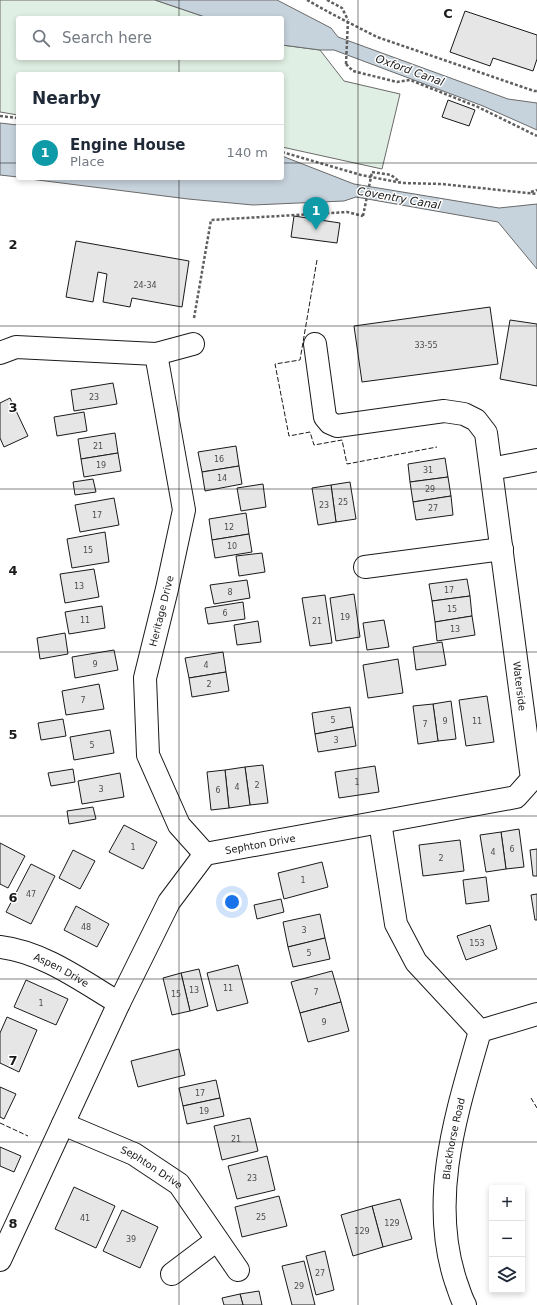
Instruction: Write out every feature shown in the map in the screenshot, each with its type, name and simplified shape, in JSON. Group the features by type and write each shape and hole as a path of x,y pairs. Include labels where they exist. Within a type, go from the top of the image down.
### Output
{"street":[{"path":"0,353 16,347 156,354 193,344"},
{"name":"Waterside","path":"315,344 324,417 330,423 338,426 444,410 464,414 476,420 486,433 502,549 532,779 516,797 380,822"},
{"name":"Heritage Drive","path":"156,354 184,510 167,589 145,678 148,755 179,825 205,854"},
{"path":"491,469 537,460"},
{"path":"365,567 502,549"},
{"path":"380,822 396,924 416,962 480,1031 537,1014"},
{"name":"Sephton Drive","path":"205,854 380,822"},
{"path":"0,1260 119,1003 169,902 205,854"},
{"name":"Aspen Drive","path":"0,947 16,949 52,964 119,1003"},
{"name":"Blackhorse Road","path":"465,1305 452,1271 446,1241 444,1207 448,1153 460,1100 480,1031"},
{"name":"Sephton Drive","path":"63,1124 134,1154 179,1184 238,1270"},
{"path":"172,1274 217,1240"}],"path":[{"path":"308,0 377,37 537,91"},
{"path":"327,0 342,8 348,20 346,64 353,71 397,82 410,80 478,107 537,136"},
{"path":"0,116 16,118"},
{"path":"284,153 362,175 402,183 442,184 537,194"},
{"path":"193,344 192,331 211,220 347,212 363,216 372,172 391,175 402,183"},
{"path":"528,192 537,190"}],"green space":[{"path":"0,0 155,0 202,16 16,16 16,60 284,60 284,45 320,50 344,81 400,94 382,169 284,147 284,72 16,72 16,115 0,112"}],"water":[{"name":"Oxford Canal","path":"155,0 277,0 331,28 338,37 508,99 537,103 537,130 483,106 334,50 320,50 284,45 284,16 202,16"},
{"path":"0,123 16,125 16,177 0,175"},
{"name":"Coventry Canal","path":"284,157 354,184 499,208 537,204 537,269 498,222 356,197 344,201 253,205 188,199 38,180 284,180"}],"building":[{"path":"465,11 537,35 537,59 533,71 493,58 490,66 450,52"},
{"path":"448,100 475,110 469,126 442,117"},
{"path":"294,216 340,223 337,243 291,237"},
{"path":"76,241 189,261 182,307 132,298 130,307 103,302 107,274 98,272 93,302 66,297"},
{"path":"490,307 498,364 362,382 354,326"},
{"path":"510,320 537,324 537,386 500,379"},
{"path":"113,383 117,404 74,411 71,390"},
{"path":"10,398 28,436 4,447 0,438 0,403"},
{"path":"84,412 87,431 57,436 54,417"},
{"path":"115,433 118,453 81,459 78,439"},
{"path":"236,446 239,466 202,472 198,452"},
{"path":"118,453 121,471 84,477 81,459"},
{"path":"445,458 448,477 410,482 408,464"},
{"path":"239,466 242,484 205,491 202,472"},
{"path":"448,477 451,496 413,502 410,482"},
{"path":"93,479 96,492 75,495 73,482"},
{"path":"350,482 356,519 336,522 331,485"},
{"path":"263,484 266,507 241,511 237,488"},
{"path":"331,485 336,522 318,525 312,488"},
{"path":"451,496 453,515 416,520 413,502"},
{"path":"114,498 119,525 80,532 75,505"},
{"path":"246,513 249,534 212,540 209,519"},
{"path":"105,532 109,562 72,568 67,539"},
{"path":"249,534 252,552 215,558 212,540"},
{"path":"262,553 265,572 239,576 236,556"},
{"path":"94,569 99,597 65,603 60,574"},
{"path":"467,579 470,596 432,601 429,584"},
{"path":"247,580 250,598 214,604 210,585"},
{"path":"354,594 360,637 336,641 330,598"},
{"path":"325,595 332,643 310,646 302,598"},
{"path":"470,596 472,616 435,622 432,601"},
{"path":"243,602 245,619 208,624 205,608"},
{"path":"102,606 105,628 69,634 65,612"},
{"path":"472,616 475,635 437,641 435,622"},
{"path":"384,620 389,647 367,650 363,623"},
{"path":"258,621 261,642 237,645 234,625"},
{"path":"65,633 68,654 40,659 37,638"},
{"path":"442,642 446,665 416,670 413,647"},
{"path":"114,650 118,670 75,678 72,657"},
{"path":"223,652 226,672 189,678 185,658"},
{"path":"398,659 403,693 368,698 363,665"},
{"path":"226,672 229,691 192,697 189,678"},
{"path":"99,684 104,709 66,715 62,691"},
{"path":"487,696 494,742 466,746 459,700"},
{"path":"451,701 456,739 438,741 433,704"},
{"path":"433,704 438,741 418,744 413,706"},
{"path":"350,707 353,727 315,734 312,713"},
{"path":"63,719 66,736 41,740 38,723"},
{"path":"353,727 356,746 318,752 315,734"},
{"path":"110,730 114,753 74,760 70,737"},
{"path":"263,765 268,803 250,805 245,767"},
{"path":"375,766 379,792 339,798 335,772"},
{"path":"245,767 250,805 229,808 225,770"},
{"path":"73,769 75,782 51,786 48,773"},
{"path":"225,770 229,808 211,810 207,772"},
{"path":"120,773 124,797 82,804 78,781"},
{"path":"93,807 96,819 69,824 67,811"},
{"path":"124,825 157,842 143,869 109,852"},
{"path":"519,829 524,867 506,869 501,832"},
{"path":"501,832 506,869 486,872 480,835"},
{"path":"460,840 464,871 423,876 419,845"},
{"path":"0,843 25,856 8,888 0,884"},
{"path":"537,849 537,876 533,876 530,850"},
{"path":"73,850 95,861 80,889 59,878"},
{"path":"322,862 328,887 284,899 278,873"},
{"path":"31,864 55,876 31,924 6,912"},
{"path":"486,877 489,901 466,904 463,880"},
{"path":"537,894 537,920 535,920 531,895"},
{"path":"281,899 284,912 257,919 254,905"},
{"path":"76,906 109,924 97,947 64,930"},
{"path":"320,914 325,938 288,947 283,922"},
{"path":"490,925 497,949 466,960 457,936"},
{"path":"325,938 330,959 293,967 288,947"},
{"path":"238,965 248,1003 217,1011 207,973"},
{"path":"199,969 208,1006 190,1011 181,973"},
{"path":"332,971 341,1002 300,1013 291,982"},
{"path":"181,973 190,1011 172,1015 163,978"},
{"path":"26,980 68,999 56,1025 14,1007"},
{"path":"341,1002 349,1031 308,1042 300,1013"},
{"path":"7,1017 37,1030 19,1072 0,1063 0,1033"},
{"path":"179,1049 185,1075 138,1087 131,1061"},
{"path":"216,1080 220,1098 183,1106 179,1088"},
{"path":"0,1087 16,1094 4,1119 0,1117"},
{"path":"220,1098 224,1116 187,1124 183,1106"},
{"path":"250,1118 258,1151 222,1160 214,1126"},
{"path":"0,1147 21,1156 14,1172 0,1166"},
{"path":"267,1156 275,1190 237,1199 228,1166"},
{"path":"74,1187 115,1206 96,1248 55,1229"},
{"path":"279,1196 287,1226 242,1237 235,1207"},
{"path":"400,1199 412,1239 383,1247 372,1206"},
{"path":"372,1206 383,1247 353,1256 341,1215"},
{"path":"122,1210 158,1227 140,1268 103,1251"},
{"path":"325,1251 334,1290 316,1295 306,1256"},
{"path":"304,1261 315,1305 292,1305 282,1266"},
{"path":"259,1291 262,1305 243,1305 240,1294"},
{"path":"240,1294 243,1305 224,1305 222,1298"}],"fence":[{"path":"317,260 300,360 275,364 289,436 310,432 314,445 342,440 347,464 437,447"},
{"path":"531,1098 537,1108"},
{"path":"0,1123 28,1136"}],"place":[{"name":"Engine House","path":"316,230"}]}
